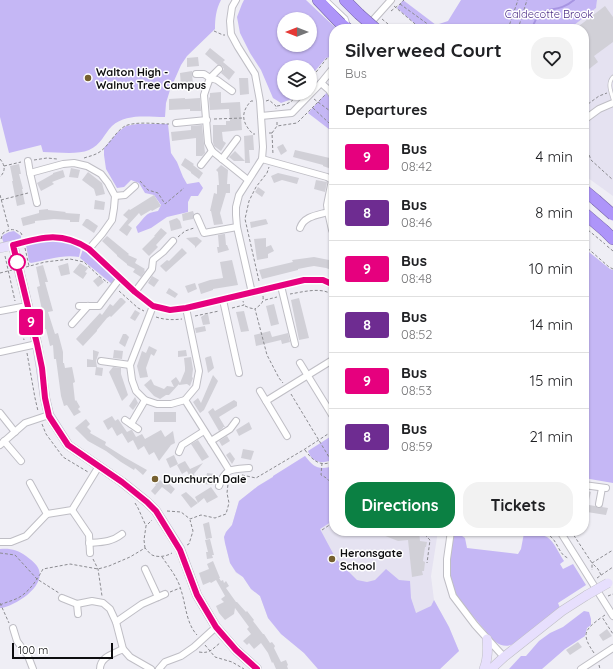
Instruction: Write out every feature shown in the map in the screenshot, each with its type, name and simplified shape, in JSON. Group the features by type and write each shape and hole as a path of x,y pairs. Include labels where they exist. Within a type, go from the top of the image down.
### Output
{"highway":[{"path":"318,0 342,24"},
{"path":"345,0 359,14 380,22"},
{"path":"589,194 613,215"},
{"path":"589,219 601,234 613,239"}],"street":[{"path":"236,0 232,7 230,21 231,34 255,74 260,101 263,147 262,159 239,195 236,207 237,227 252,293"},
{"path":"369,24 391,0"},
{"path":"219,69 210,78 204,95 208,143 212,151 248,180"},
{"path":"317,87 329,73"},
{"path":"196,74 204,74 217,80 232,91"},
{"path":"321,83 329,90"},
{"path":"261,116 292,113 304,100"},
{"path":"589,117 613,103"},
{"path":"176,123 207,120"},
{"path":"222,159 237,139"},
{"path":"201,165 212,151"},
{"path":"262,159 329,178"},
{"path":"28,161 37,203"},
{"path":"30,173 63,164 74,163 87,166 101,174 108,183 115,196 112,220 89,249"},
{"path":"115,196 125,195 135,186"},
{"path":"329,195 329,216"},
{"path":"300,228 301,224 307,218 328,212"},
{"path":"197,217 204,233 237,227"},
{"path":"0,248 44,237 68,238 89,249 135,292 153,306 170,310 223,300 304,280 323,280 329,283"},
{"path":"135,292 152,269 153,260 173,241"},
{"path":"13,245 37,344 49,416 68,445 122,482 147,502 180,550 197,595 216,627 236,650 257,669"},
{"path":"79,306 98,306 120,278"},
{"path":"281,286 295,344"},
{"path":"223,300 239,372"},
{"path":"0,311 27,306"},
{"path":"72,324 88,306"},
{"path":"153,306 130,365 132,380 136,391 145,400 157,404 171,404 184,400 196,387 199,371 186,308"},
{"path":"0,352 37,344"},
{"path":"101,361 130,365"},
{"path":"266,401 329,362"},
{"path":"300,363 329,409"},
{"path":"260,391 287,436"},
{"path":"131,424 145,400"},
{"path":"184,400 229,470"},
{"path":"0,413 15,432"},
{"path":"21,461 2,443 25,423 49,416"},
{"path":"125,420 138,429"},
{"path":"211,441 230,429 236,421"},
{"path":"179,452 182,445 204,431"},
{"path":"0,542 11,542 26,536 47,514 72,510 99,466"},
{"path":"219,486 222,477 229,470 249,468"},
{"path":"30,483 47,514"},
{"path":"589,486 604,488 599,504"},
{"path":"72,510 89,535 90,553"},
{"path":"89,543 109,542 122,534"},
{"path":"450,536 446,576 453,596 475,625 504,657"},
{"path":"563,536 613,616"},
{"path":"145,569 158,596"},
{"path":"491,669 562,611 611,581"},
{"path":"116,622 142,604 165,594"},
{"path":"62,598 77,604 92,601 103,603 110,609 116,622 123,649 130,657 151,669"},
{"path":"77,604 78,614"},
{"path":"159,669 165,662 181,656 194,647 216,627"},
{"path":"13,628 16,641 28,656 33,669"},
{"path":"484,669 487,662 487,638"},
{"path":"581,669 613,648"},
{"path":"100,669 99,666 104,658 123,649"}],"lane":[{"path":"327,0 346,18 348,24"},
{"path":"613,77 610,84 613,99"}],"path":[{"path":"387,13 396,8 404,0"},
{"path":"510,24 518,0"},
{"path":"520,24 527,0"},
{"path":"400,4 428,24"},
{"path":"396,8 415,24"},
{"path":"214,31 223,35 231,34"},
{"path":"317,71 329,57"},
{"path":"272,133 277,126 297,124 329,90"},
{"path":"589,103 599,96 611,92"},
{"path":"276,106 288,104 294,100"},
{"path":"315,100 329,110"},
{"path":"313,108 329,123"},
{"path":"207,120 243,118"},
{"path":"80,159 94,155 102,150 118,132 126,126 137,124 176,123"},
{"path":"589,154 591,160 613,180"},
{"path":"4,166 46,158 61,159"},
{"path":"0,159 4,166 3,174 0,176"},
{"path":"135,186 140,181 148,190 158,193 165,204 184,188"},
{"path":"1,200 31,192"},
{"path":"0,195 9,230"},
{"path":"173,241 185,231 201,226"},
{"path":"589,230 601,234"},
{"path":"589,249 609,267 613,268"},
{"path":"264,300 316,290 329,293"},
{"path":"244,305 255,309"},
{"path":"190,519 201,515 215,518 226,514 229,503 227,493 228,484 232,478 241,475 256,478 329,434"},
{"path":"319,440 329,457"},
{"path":"305,449 313,460 322,463 329,462"},
{"path":"322,463 321,475 329,482"},
{"path":"168,510 181,512 190,519 193,531 189,544 180,550 162,557 152,555 145,548 144,540 146,526 158,516 168,510"},
{"path":"322,530 329,525"},
{"path":"426,536 430,540 427,562"},
{"path":"551,536 564,557 569,558"},
{"path":"574,536 601,575"},
{"path":"13,628 10,628 0,604 19,598 28,590 43,569 70,564 98,569 109,566 145,548"},
{"path":"592,563 613,550"},
{"path":"0,553 15,555 37,579 61,594 62,598"},
{"path":"90,553 98,569 103,603"},
{"path":"162,557 174,574 181,588 190,624 194,632 202,640 209,652 215,657 232,662 244,669"},
{"path":"592,563 592,572"},
{"path":"596,579 613,567"},
{"path":"165,594 181,588"},
{"path":"608,597 613,594"},
{"path":"600,669 597,658 587,643 586,634 590,626 602,617"},
{"path":"199,652 209,652 226,638"}],"shaded area":[{"path":"597,0 613,0 613,196 589,179 589,24 575,24 596,8"},
{"name":"Heronsgate School","path":"305,456 312,465 320,468 329,467 329,536 437,536 431,576 434,600 449,627 459,651 440,669 318,669 304,653 281,634 268,618 260,596 251,589 243,577 236,573 230,563 224,537 232,525 239,501 258,486"}],"green space":[{"name":"Walton High - Walnut Tree Campus","path":"0,0 221,0 216,14 215,29 187,56 181,65 166,103 165,117 144,116 124,119 112,126 97,145 84,152 43,152 41,145 9,153 0,117"},
{"path":"244,0 306,0 332,24 329,24 329,57 326,58 317,69 317,60 277,60 277,100 289,100 281,103 273,98 261,70 240,33 237,17"},
{"path":"403,0 435,24 415,24 397,8"},
{"name":"Caldecotte Brook","path":"461,0 597,0 596,8 575,24 439,24 448,21"},
{"path":"329,90 329,129 308,113"},
{"path":"137,124 168,124 171,153 177,162 183,177 187,184 199,182 203,188 198,196 191,196 188,202 188,212 167,217 151,228 138,233 136,227 145,216 158,211 161,205 154,195 145,193 139,183 131,180 124,187 117,188 106,169 104,155 104,148 118,132 126,126"},
{"path":"14,231 21,236 21,239 4,244 2,238 3,235"},
{"path":"49,240 68,241 81,248 79,257 61,257 31,263 29,262 26,245"},
{"path":"83,249 114,277 115,281 112,284 80,258"},
{"path":"589,252 613,270 613,483 589,479"},
{"path":"329,438 329,461 319,462 313,459 308,451"},
{"name":"Heronsgate School","path":"305,456 310,462 318,467 329,467 329,523 320,529 336,559 357,580 367,582 375,580 386,569 399,580 410,581 411,598 416,613 431,606 434,600 449,627 459,651 440,669 318,669 304,653 281,634 268,618 260,596 251,589 243,577 236,572 230,563 225,543 224,537 232,525 239,501 273,476"},
{"path":"453,536 462,536 465,538 467,548 518,554 521,549 523,536 545,536 552,541 564,561 560,564 563,569 573,564 586,585 558,603 560,608 516,643 507,646 503,645 494,641 461,602 456,593 450,576"},
{"path":"0,549 14,550 26,556 37,566 40,576 38,583 28,595 14,604 1,608 0,608"},
{"path":"584,611 589,612 591,619 591,625 587,628 585,636 565,649 542,669 509,669 521,656 526,656 539,641 550,633 563,627"}],"building":[{"path":"605,6 613,17 613,42 594,56 598,62 589,69 589,24 582,24"},
{"path":"210,48 225,60 223,62 235,72 229,80 221,73 224,69 222,66 218,65 205,54"},
{"path":"198,57 199,66 187,67 187,58"},
{"path":"192,71 193,86 181,87 180,73"},
{"path":"239,78 248,78 249,94 240,95"},
{"path":"221,92 221,103 240,102 242,130 222,132 223,141 226,143 221,151 214,146 213,125 226,125 226,121 230,121 229,109 210,110 209,98 210,93"},
{"path":"200,98 201,111 190,111 190,109 169,110 169,99"},
{"path":"202,125 205,153 202,156 196,156 196,138 172,141 171,132 191,130 191,126"},
{"path":"253,135 254,150 249,150 250,163 245,163 244,136"},
{"path":"283,144 287,151 281,155 277,147"},
{"path":"295,150 329,158 329,168 323,165 293,157"},
{"path":"235,151 245,161 234,161 229,157"},
{"path":"185,158 203,173 199,179 181,165"},
{"path":"19,164 21,174 19,174 25,204 17,206 10,166"},
{"path":"221,165 228,170 227,184 230,184 230,193 226,193 220,213 223,224 214,225 210,211 214,193 217,194 217,185 219,185 218,172 216,170"},
{"path":"71,168 80,170 78,178 69,177"},
{"path":"63,170 65,177 52,182 54,184 41,191 37,183 53,173"},
{"path":"88,172 102,183 105,194 96,196 94,189 82,180"},
{"path":"278,173 299,178 297,184 282,180 274,183 271,176"},
{"path":"316,180 327,182 325,192 314,189"},
{"path":"258,187 265,192 262,197 255,192"},
{"path":"154,195 161,206 141,216 139,213 128,225 132,228 127,236 119,230 128,219 123,215 129,209 130,210"},
{"path":"95,200 105,202 104,210 94,209"},
{"path":"48,209 66,212 65,213 80,214 79,222 54,219 35,221 35,223 23,226 21,218 39,213 39,210"},
{"path":"193,211 193,219 183,221 182,214"},
{"path":"177,218 180,221 182,228 171,231 169,221"},
{"path":"86,219 98,226 94,233 82,225"},
{"path":"266,219 268,224 251,228 250,222"},
{"path":"161,228 167,233 156,245 158,247 149,256 142,249"},
{"path":"225,234 226,245 229,250 218,253 218,235"},
{"path":"107,236 129,254 128,255 137,259 135,263 145,269 141,277 133,272 135,269 127,265 102,241"},
{"path":"197,237 202,241 195,248 195,246 186,238"},
{"path":"266,238 266,247 271,245 274,251 268,254 268,258 257,260 254,239"},
{"path":"182,248 187,253 166,272 160,266 167,260 169,261"},
{"path":"314,257 329,260 329,269 314,266 262,279 259,270 293,262 292,260"},
{"path":"232,260 238,285 213,289 201,294 198,284 223,278 220,262"},
{"path":"68,263 70,274 61,276 58,266"},
{"path":"80,263 88,268 83,279 73,272"},
{"path":"43,265 48,282 45,282 53,311 48,312 55,334 58,333 65,368 72,367 75,382 73,383 75,401 76,400 80,407 78,409 81,412 74,416 67,405 64,406 61,396 56,359 54,359 53,345 50,346 46,329 44,329 41,320 44,319 37,287 40,286 36,267"},
{"path":"99,276 104,282 98,287 93,281"},
{"path":"152,276 159,280 154,287 148,283"},
{"path":"195,283 197,289 188,293 185,286"},
{"path":"169,288 178,294 175,298 166,293"},
{"path":"120,298 126,302 111,317 110,316 107,318 83,346 76,339 100,313 102,315 110,304 113,306"},
{"path":"299,298 309,338 299,340 291,300"},
{"path":"274,304 279,324 271,326 266,306"},
{"path":"135,310 140,313 135,321 130,318"},
{"path":"244,311 249,331 241,332 236,312"},
{"path":"208,314 210,324 203,325 201,317"},
{"path":"205,326 206,331 196,333 195,328"},
{"path":"270,331 272,337 288,333 290,342 282,344 281,340 256,346 254,335"},
{"path":"123,334 126,334 129,337 125,347 119,343"},
{"path":"149,346 157,350 154,356 151,354 146,368 148,377 140,378 137,366 142,351 146,353"},
{"path":"93,350 99,352 96,361 97,367 87,367 87,359 93,360"},
{"path":"114,350 123,351 122,359 113,358"},
{"path":"186,350 187,356 178,357 178,351"},
{"path":"211,356 214,368 208,373 205,358"},
{"path":"191,357 193,378 190,386 187,384 179,384 169,395 166,395 160,399 154,396 144,385 151,379 154,385 164,389 167,386 174,387 171,381 176,377 180,383 185,371 184,358"},
{"path":"96,367 103,368 102,376 95,375"},
{"path":"113,367 121,368 121,374 128,395 122,401 109,372"},
{"path":"213,375 218,381 204,410 200,413 193,402 198,398 201,403"},
{"path":"135,397 138,403 133,410 129,406"},
{"path":"234,400 237,402 237,406 219,417 225,427 219,431 208,412 213,408 215,411"},
{"path":"154,412 176,412 176,422 154,422"},
{"path":"112,416 115,421 118,419 127,432 132,430 136,437 142,434 145,439 161,430 165,437 173,431 175,443 171,445 159,461 154,452 149,455 144,446 138,450 133,440 128,443 122,433 117,436 112,427 108,430 103,421"},
{"path":"86,419 90,424 87,427 91,431 90,433 106,442 105,445 147,470 143,475 135,468 134,470 88,441 75,428"},
{"path":"249,422 252,429 239,436 236,430"},
{"path":"227,436 230,441 222,446 219,441"},
{"path":"198,440 209,457 202,461 191,444"},
{"path":"243,449 254,451 251,460 241,458"},
{"path":"230,452 235,459 232,464 226,455"},
{"path":"174,455 178,464 170,468 166,459"},
{"path":"185,461 190,469 203,463 194,474 196,479 192,481 187,471 182,474 177,465"},
{"path":"207,473 215,474 212,485 205,484"},
{"path":"154,474 162,482 164,479 175,489 171,494 162,487 155,495 151,491 156,485 150,479"},
{"path":"211,487 218,497 207,503 204,498 198,503 195,497"},
{"path":"186,492 198,503 191,508 181,495"},
{"path":"589,505 599,508 608,508 606,515 589,512"},
{"path":"209,522 212,538 206,539 203,524"},
{"path":"386,536 420,536 420,541 427,542 423,561 425,562 424,571 422,571 423,575 412,577 408,540 398,541"},
{"path":"210,539 214,555 212,555 213,558 207,559 206,552 208,552 205,540"},
{"path":"213,561 221,581 223,580 224,583 226,581 229,586 226,588 236,602 246,612 247,611 270,643 272,642 275,646 274,648 281,662 286,660 288,669 276,669 261,643 254,649 249,643 247,645 243,641 251,634 247,629 249,627 235,608 234,614 225,620 219,613 216,606 224,602 221,599 225,596 216,580 203,585 199,573 209,569 207,564"},
{"path":"607,629 612,636 603,641 599,635"},
{"path":"578,642 582,647 570,655 566,650"}],"waterway":[{"path":"534,24 540,15 544,12 560,8 574,0"}],"bus line":[{"name":"9","path":"257,669 236,650 216,627 197,595 180,550 156,511 122,482 68,445 49,416 37,344 13,245 44,237 68,238 89,249 135,292 153,306 170,310 186,308 304,280 323,280 329,283"}],"place":[{"name":"Walton High - Walnut Tree Campus","path":"88,78"},
{"name":"Dunchurch Dale","path":"155,479"},
{"name":"Heronsgate School","path":"332,559"}]}
